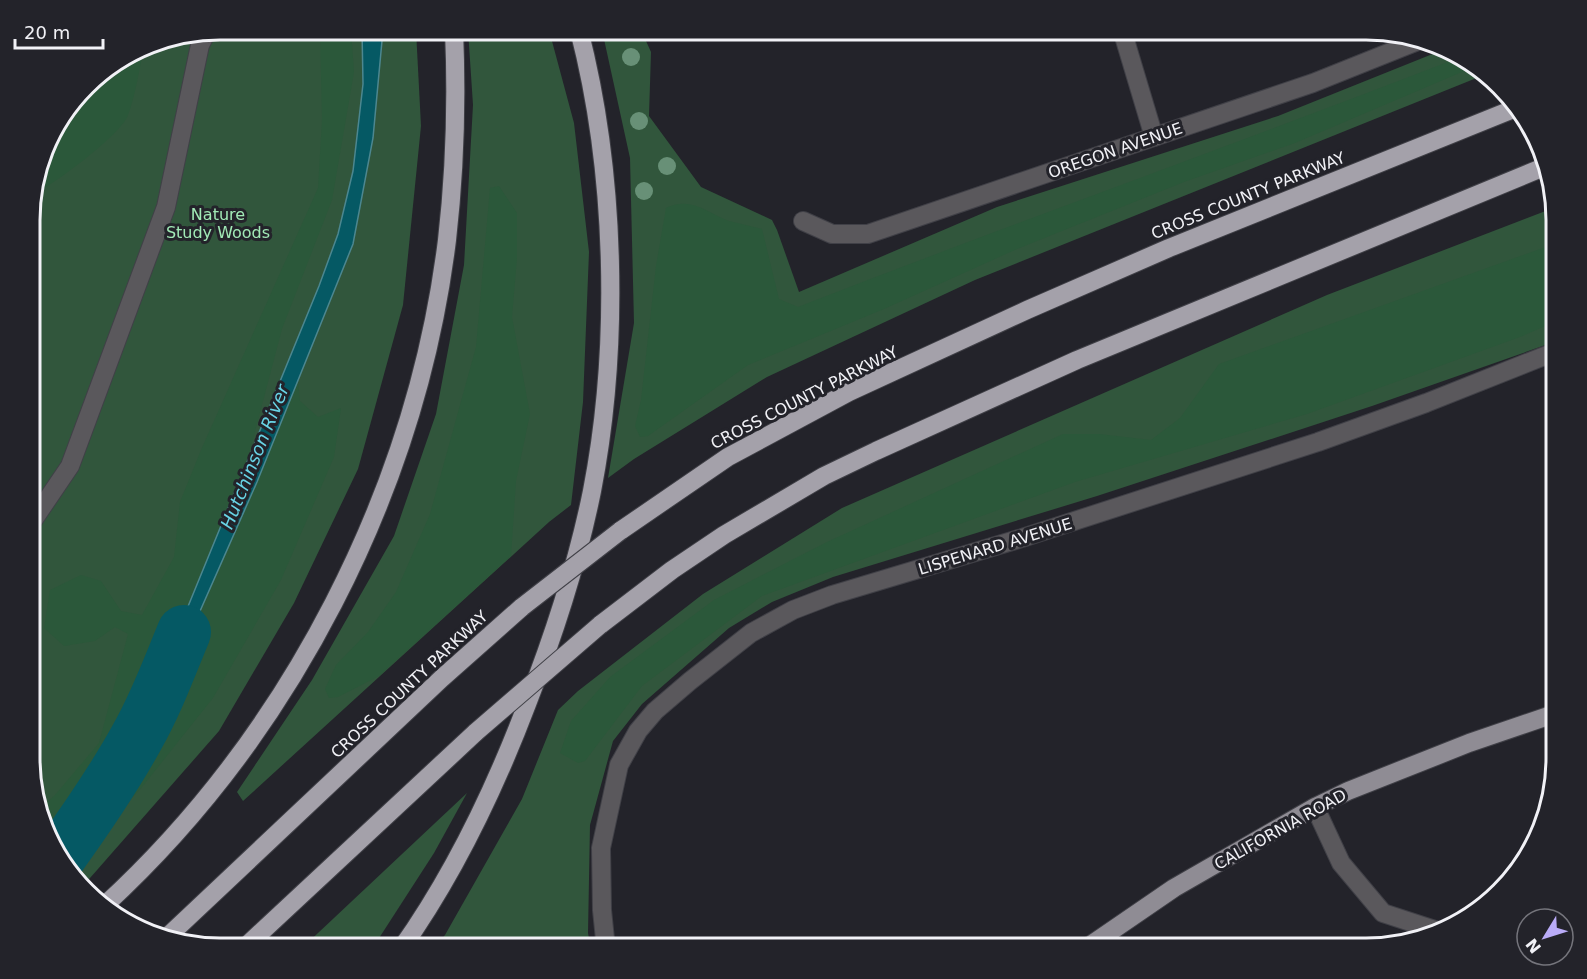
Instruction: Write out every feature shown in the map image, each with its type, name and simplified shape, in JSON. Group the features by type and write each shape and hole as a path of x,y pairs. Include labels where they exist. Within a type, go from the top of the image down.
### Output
{"highway":[{"path":"110,900 195,810 222,777 284,690 336,596 380,499 414,398 440,282 449,219 455,133 454,41"},
{"path":"408,938 433,902 460,855 502,767 565,599 592,490 603,419 608,359 609,254 600,148 593,96 581,41"},
{"name":"CROSS COUNTY PARKWAY","path":"173,932 442,678 522,607 620,531 728,457 849,392 1016,315 1169,248 1509,111"},
{"path":"255,938 476,732 600,625 672,570 724,535 824,476 876,451 1088,356 1539,169"}],"main road":[{"name":"CALIFORNIA ROAD","path":"1101,938 1174,888 1315,807 1348,791 1458,748 1546,717"}],"street":[{"path":"1125,41 1154,137"},
{"path":"41,509 70,466 166,207 202,42"},
{"name":"OREGON AVENUE","path":"803,221 832,234 868,234 1313,83 1408,45"},
{"name":"LISPENARD AVENUE","path":"605,938 601,848 619,765 638,731 656,711 751,633 793,610 832,595 1022,538 1318,441 1426,403 1546,355"},
{"path":"1315,807 1341,863 1383,914 1427,928"}],"green space":[{"name":"Nature Study Woods","path":"208,41 417,41 421,126 403,305 358,469 294,603 219,731 88,880 71,859 54,828 42,782 41,220 42,197 50,162 65,130 85,102 120,71 151,54 185,44"},
{"path":"320,41 352,41 354,72 332,200 282,329 248,458 199,579 159,704 257,482 298,380 300,401 318,417 341,408 334,457 281,580 213,698 142,787 74,863 54,828 47,803 99,743 128,634 115,627 95,641 64,646 44,628 50,590 81,575 101,581 121,611 142,615 174,557 180,502 201,450 318,188 322,120"},
{"path":"469,41 552,41 574,123 589,252 583,402 571,505 549,522 243,801 237,792 312,680 394,536 436,414 464,265 473,105"},
{"path":"604,41 646,41 651,52 649,116 701,187 772,220 799,292 997,207 1278,116 1433,54 1476,78 975,280 767,377 634,459 608,478 634,323 630,158"},
{"path":"141,59 133,99 123,124 100,147 44,188 54,151 71,120 102,85"},
{"path":"1450,61 1466,70 1295,143 1184,182 1017,249 884,309 748,365 648,436 640,437 635,426 641,400 656,266 666,208 683,204 691,205 729,221 762,229 779,299 798,307"},
{"path":"499,186 517,213 517,258 512,317 530,414 516,481 511,556 379,676 338,697 329,698 325,689 336,665 368,632 396,592 430,514 476,347 490,188"},
{"path":"1546,211 1546,345 1372,406 1097,496 833,577 772,602 729,628 642,704 613,741 590,825 589,938 442,938 522,799 558,710 578,691 703,594 842,508 1327,295"},
{"path":"1546,247 1546,326 1307,414 1075,482 762,596 642,686 585,761 578,763 560,753 571,721 610,677 714,600 827,542 1063,434 1099,434 1151,440 1180,418 1219,364"},
{"path":"467,793 434,853 379,938 313,938"}],"water":[{"path":"362,41 382,41 373,138 353,244 257,482 159,704 151,697 319,286 338,234 353,171 363,84"}],"waterway":[{"name":"Hutchinson River","path":"65,849 100,798 137,737 156,699 184,632"}]}
